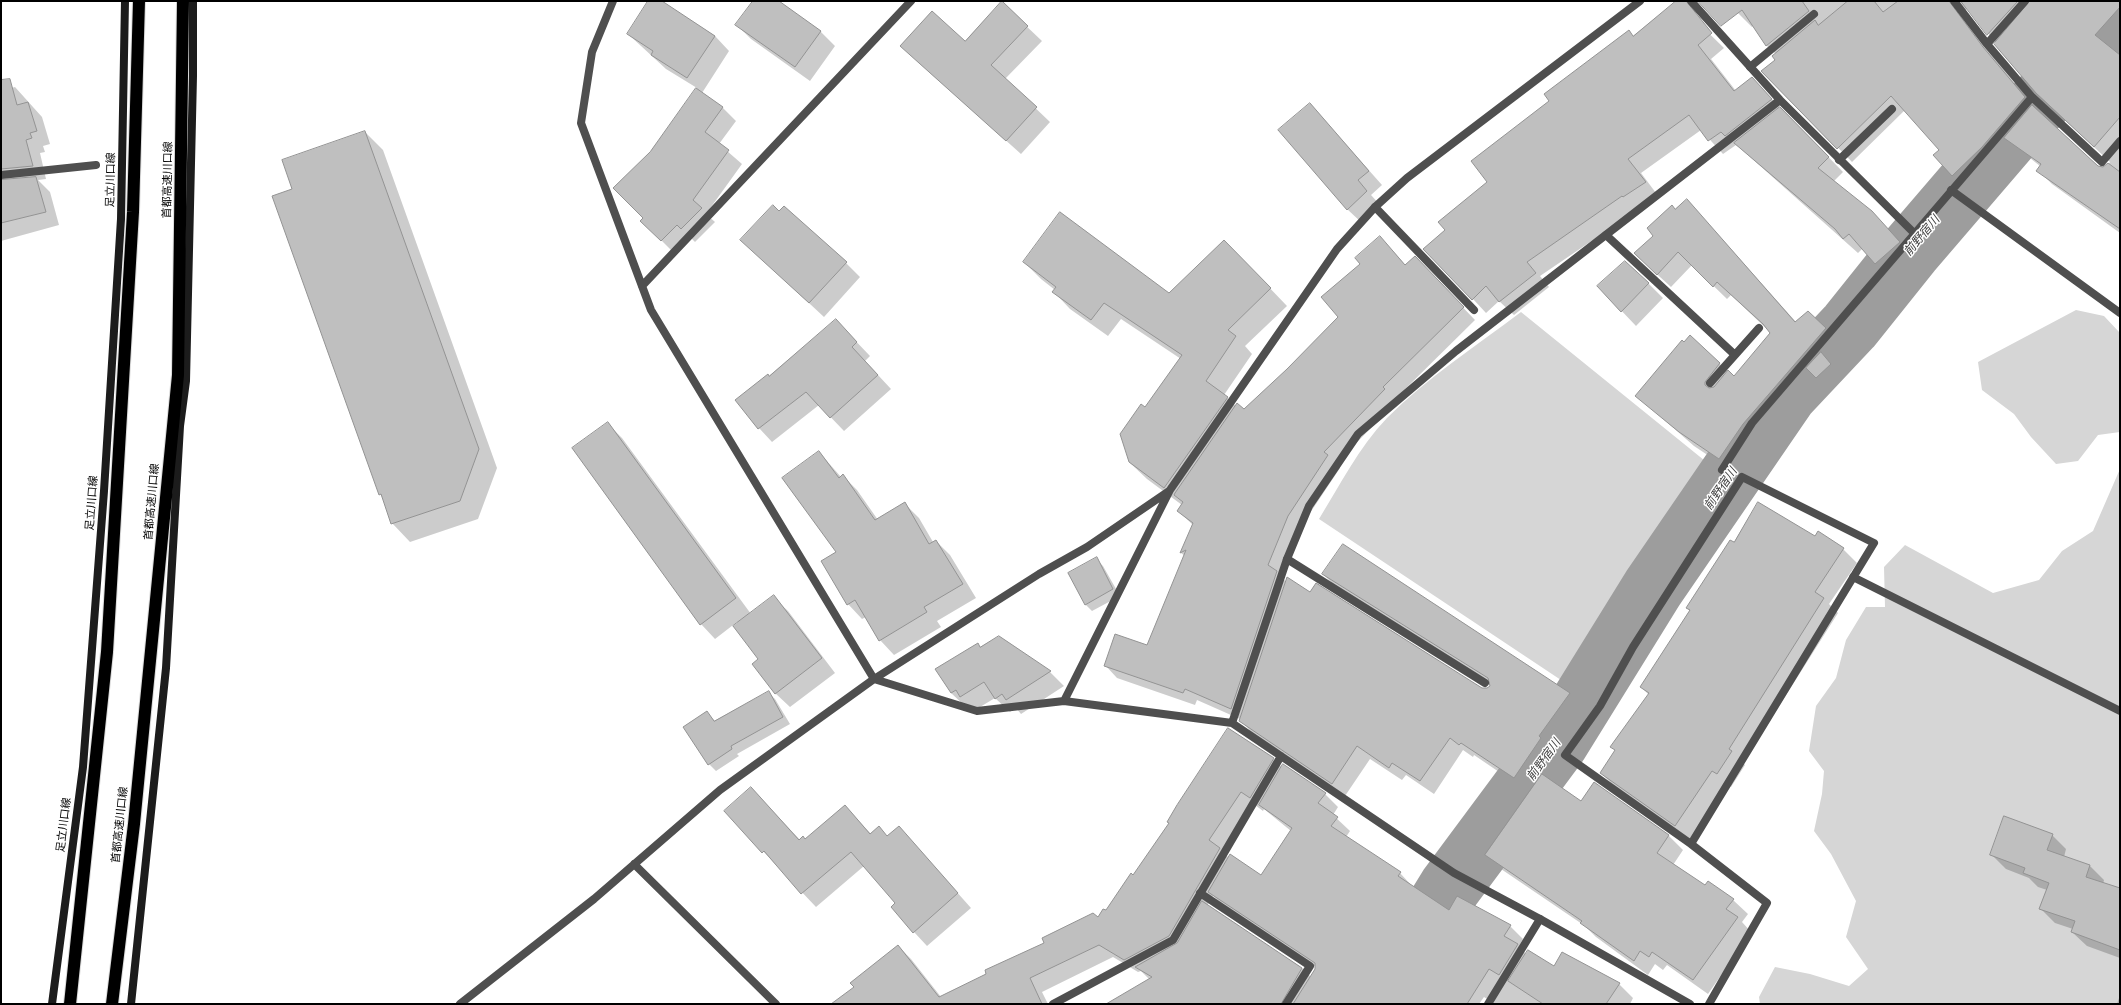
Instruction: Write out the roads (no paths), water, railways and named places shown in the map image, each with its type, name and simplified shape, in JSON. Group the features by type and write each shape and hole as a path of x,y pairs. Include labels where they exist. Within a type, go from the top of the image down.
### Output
{"highway":[{"path":"70,1004 107,652 133,212 140,1"},
{"name":"首都高速川口線","path":"112,1004 134,824 178,374 183,1"}],"main road":[{"name":"足立川口線","path":"52,1004 83,767 104,491 121,219 124,1"},
{"path":"131,1004 166,668 180,426 186,381 193,76 193,1"}],"street":[{"path":"613,1 592,52 581,123 642,286 652,310 874,679 977,711 1064,700 1232,723 1454,873 1540,919 1690,1004"},
{"path":"642,286 911,1"},
{"path":"1064,700 1170,490 1337,249 1376,207 1407,178 1640,1"},
{"path":"1691,1 1780,100 1914,233"},
{"path":"1954,1 1986,44 2032,97 2102,162 2120,141"},
{"path":"1986,44 2025,1"},
{"path":"1750,67 1814,14"},
{"path":"1722,470 1752,423 2032,97"},
{"path":"1232,723 1287,559 1309,506 1358,434 1456,351 1780,100"},
{"path":"1839,160 1892,109"},
{"path":"1,175 96,165"},
{"path":"1951,190 2120,314"},
{"path":"1376,207 1474,310"},
{"path":"1606,235 1735,355"},
{"path":"1710,383 1759,328"},
{"path":"1691,844 1874,543 1742,477 1633,647 1600,706 1565,755 1691,844 1767,903 1709,1004"},
{"path":"460,1004 594,898 720,790 874,679 1039,574 1087,547 1170,490"},
{"path":"1287,559 1484,684"},
{"path":"1853,577 2120,711"},
{"path":"1053,1004 1173,940 1281,756"},
{"path":"634,864 776,1004"},
{"path":"1200,893 1310,966 1286,1004"},
{"path":"1488,1004 1540,919"}],"waterway":[{"name":"前野宿川","path":"1378,1004 1450,887 1557,743 1653,588 1786,394 1850,326 1910,251 2019,124 2120,17"}]}
